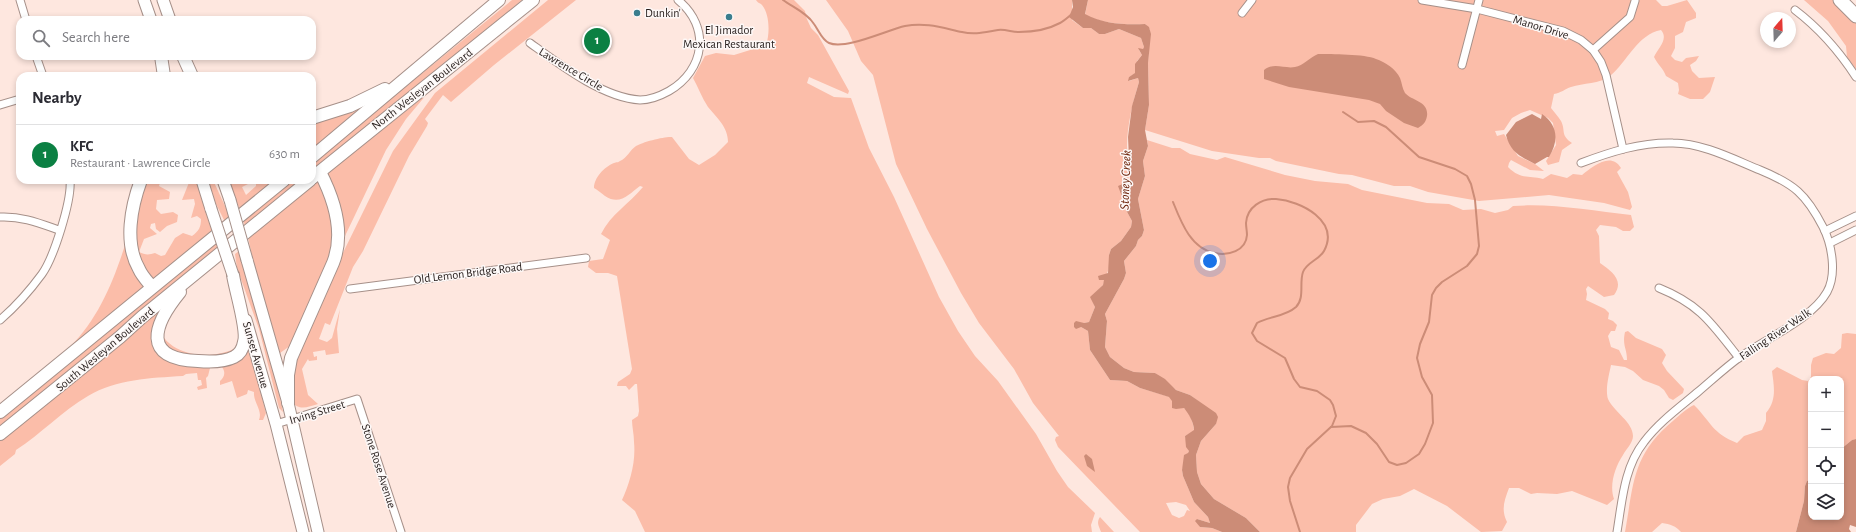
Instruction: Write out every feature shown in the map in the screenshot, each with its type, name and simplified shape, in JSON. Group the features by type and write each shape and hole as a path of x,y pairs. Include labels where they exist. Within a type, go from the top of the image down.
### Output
{"highway":[{"name":"North Wesleyan Boulevard","path":"316,154 499,0"},
{"name":"North Wesleyan Boulevard","path":"316,175 533,0"},
{"path":"1840,0 1856,16"},
{"path":"162,60 164,72"},
{"path":"184,60 190,72"},
{"path":"316,117 363,101 420,67"},
{"path":"288,403 288,375 291,358 333,263 337,250 335,210 327,186 316,178"},
{"path":"139,184 130,221 131,239 139,269 152,287"},
{"name":"South Wesleyan Boulevard","path":"0,412 279,184"},
{"name":"North Wesleyan Boulevard","path":"209,263 305,184"},
{"path":"209,263 176,298 160,323 157,335 159,346 172,357 185,361 213,362 233,358 240,352 245,339 245,334 232,276"},
{"name":"South Wesleyan Boulevard","path":"0,434 209,263"}],"main road":[{"path":"144,0 150,16"},
{"path":"163,0 169,16"},
{"path":"163,60 168,72"},
{"path":"183,60 188,72"},
{"name":"Sunset Avenue","path":"203,184 276,424 303,532"},
{"name":"Sunset Avenue","path":"224,184 288,403 318,532"}],"street":[{"path":"20,0 25,16"},
{"name":"Lawrence Circle","path":"530,43 604,90 640,100 661,96 687,78 693,70 700,48 698,33 690,12 678,0"},
{"path":"1242,13 1252,0"},
{"name":"Manor Drive","path":"1422,0 1477,8 1563,31 1581,40 1593,50 1601,62 1606,75 1623,149"},
{"path":"1462,65 1478,0"},
{"path":"1593,50 1630,17 1635,1"},
{"path":"1795,10 1808,20 1833,45 1856,78"},
{"path":"37,60 42,72"},
{"path":"0,105 16,99"},
{"name":"Falling River Walk","path":"1581,163 1623,149 1654,143 1674,143 1702,148 1779,177 1796,188 1808,201 1830,243 1832,274 1827,292 1818,304 1807,315 1739,358 1669,416 1642,443 1625,485 1617,532"},
{"path":"0,320 42,274 70,199 70,184"},
{"path":"0,217 15,216 59,230"},
{"path":"1825,231 1856,216"},
{"path":"1830,243 1856,230"},
{"name":"Old Lemon Bridge Road","path":"350,289 586,258"},
{"path":"1659,288 1679,296 1702,312 1739,358"},
{"name":"Irving Street","path":"276,424 357,399"},
{"name":"Stone Rose Avenue","path":"357,399 401,532"}],"shaded area":[{"path":"512,0 522,0 439,72 316,172 316,160"},
{"path":"548,0 576,0 494,65 451,102 443,95 425,119 428,123 427,126 409,156 363,251 353,267 330,325 325,323 319,339 327,342 332,338 340,309 337,329 339,353 326,355 325,350 313,352 314,357 317,356 317,360 309,361 308,359 302,369 308,395 318,404 304,408 298,407 292,402 291,371 310,320 393,151 435,93"},
{"path":"756,0 794,0 805,11 811,28 818,35 849,91 848,94 809,77 807,83 834,97 851,98 869,148 894,197 939,297 958,331 975,356 998,381 1036,434 1068,487 1095,513 1091,525 1092,532 645,532 635,511 622,500 630,479 634,457 632,420 638,416 639,411 637,384 629,390 626,386 617,386 618,382 630,374 632,369 617,276 608,273 596,273 588,267 589,261 603,259 610,240 601,234 605,227 643,187 640,186 624,198 615,200 610,199 594,188 594,184 600,173 607,167 622,160 639,144 648,141 672,137 689,159 699,165 715,155 728,142 728,137 724,127 708,107 693,78 705,56 716,53 734,55 766,45 769,30 768,18 764,8"},
{"path":"826,0 1072,0 1072,20 1083,28 1091,28 1099,34 1105,34 1119,29 1141,38 1144,47 1143,50 1139,50 1142,55 1137,61 1136,73 1129,77 1129,81 1138,78 1139,82 1128,130 1127,146 1129,176 1128,182 1121,194 1125,199 1126,210 1132,221 1131,227 1121,241 1111,249 1109,255 1109,268 1103,285 1091,297 1095,307 1089,322 1084,323 1081,327 1088,331 1090,350 1110,380 1127,381 1140,388 1170,397 1189,413 1194,431 1185,436 1189,451 1182,470 1183,476 1194,502 1208,517 1210,523 1197,519 1200,527 1212,528 1222,532 1140,532 1058,447 1055,440 1056,437 1059,436 1033,403 1014,369 979,323 961,293 927,229 896,164 873,75 861,61 848,31","holes":["1176,502 1186,505 1190,511 1187,510 1184,516 1179,518 1172,515 1166,503"]},
{"path":"1072,0 1088,0 1085,14 1107,22 1145,24 1149,27 1151,34 1148,63 1149,105 1145,130 1148,146 1143,161 1145,176 1138,199 1144,230 1136,246 1124,261 1126,273 1124,279 1105,314 1107,321 1105,347 1110,357 1124,368 1134,372 1155,373 1165,379 1176,390 1190,395 1216,413 1218,417 1216,424 1201,441 1196,455 1197,472 1201,484 1214,499 1246,518 1260,532 1222,532 1212,528 1200,527 1195,521 1197,519 1210,523 1208,517 1194,502 1182,470 1184,455 1189,451 1186,447 1185,436 1194,430 1188,413 1184,408 1172,408 1172,401 1169,397 1140,388 1127,381 1110,380 1090,350 1088,331 1081,327 1076,329 1074,327 1074,323 1076,321 1084,323 1089,322 1095,307 1090,297 1103,285 1104,280 1099,280 1098,276 1108,273 1109,255 1111,249 1121,241 1131,227 1132,221 1126,210 1125,199 1118,186 1125,183 1128,184 1130,179 1128,137 1132,106 1139,82 1138,78 1128,81 1129,77 1135,73 1135,64 1142,55 1138,48 1143,49 1144,47 1141,38 1119,29 1105,34 1099,34 1091,28 1083,28 1069,17 1073,7"},
{"path":"1088,0 1656,0 1662,6 1667,6 1687,0 1696,13 1696,18 1686,22 1683,32 1675,36 1675,48 1671,56 1675,60 1682,62 1686,58 1699,56 1696,61 1690,65 1692,71 1699,78 1715,77 1710,92 1703,99 1690,99 1678,94 1678,83 1666,76 1654,57 1662,44 1664,37 1661,30 1646,37 1639,43 1616,70 1606,79 1571,87 1554,94 1551,108 1561,121 1566,138 1572,143 1562,150 1559,162 1548,165 1546,161 1556,145 1553,123 1548,118 1530,110 1512,118 1504,130 1495,131 1497,136 1504,134 1518,156 1535,164 1544,171 1530,170 1511,160 1508,167 1517,174 1543,179 1551,174 1567,178 1573,174 1582,175 1602,162 1612,161 1617,163 1621,168 1617,172 1628,192 1632,207 1630,210 1604,203 1549,195 1479,201 1428,192 1410,186 1394,186 1352,175 1339,174 1276,161 1270,158 1259,158 1212,151 1145,130 1149,105 1148,63 1150,30 1145,24 1115,23 1085,15"},
{"path":"1804,0 1835,0 1856,22 1856,69 1847,57 1846,46 1828,21"},
{"path":"1318,54 1371,57 1386,64 1393,69 1400,78 1405,93 1423,104 1427,111 1425,122 1418,128 1404,123 1386,111 1380,104 1369,100 1289,87 1264,79 1264,70 1272,66 1298,66"},
{"path":"427,94 406,119 386,150 294,343 280,353 253,261 248,237"},
{"path":"360,108 316,146 316,118"},
{"path":"1532,114 1541,119 1542,114 1547,118 1554,128 1555,134 1554,145 1549,157 1535,164 1513,150 1506,135 1516,122"},
{"path":"1147,140 1172,148 1180,148 1190,154 1217,160 1225,157 1285,175 1315,181 1348,184 1362,190 1427,203 1449,204 1463,210 1481,209 1495,213 1508,210 1513,206 1528,205 1572,208 1631,215 1634,227 1630,231 1623,231 1616,227 1600,225 1596,230 1599,236 1600,263 1615,276 1618,285 1614,295 1604,297 1588,286 1586,289 1586,300 1605,309 1609,313 1608,319 1617,325 1615,331 1611,331 1608,336 1611,347 1619,350 1624,360 1627,360 1624,341 1625,332 1628,331 1636,338 1662,349 1666,355 1662,363 1667,371 1684,389 1683,393 1673,400 1669,398 1664,390 1659,386 1643,380 1633,371 1625,367 1611,365 1607,386 1608,399 1630,426 1633,439 1615,471 1612,488 1614,499 1607,505 1572,491 1557,494 1531,494 1519,488 1509,488 1504,505 1504,513 1507,522 1502,531 1481,532 1447,506 1414,489 1400,496 1383,499 1372,504 1356,525 1356,532 1260,532 1246,518 1214,499 1201,484 1197,472 1196,455 1201,441 1216,424 1202,404 1190,395 1176,390 1155,373 1134,372 1124,368 1110,357 1105,347 1107,321 1105,314 1124,279 1126,273 1124,261 1136,246 1144,230 1138,199 1145,176 1143,161 1148,146"},
{"path":"144,184 160,184 159,186 170,192 169,199 157,200 156,209 161,214 173,212 178,215 177,222 167,226 160,232 156,229 155,223 151,224 150,228 157,234 144,239 139,252 143,254 155,253 161,256 165,255 175,238 183,233 192,236 198,231 201,219 197,216 191,218 195,204 194,199 182,200 188,184 199,184 216,230 71,349 70,347 85,330 98,310 117,269"},
{"path":"208,184 215,184 231,219 226,224 214,200"},
{"path":"230,184 248,184 242,187 246,195 256,186 256,184 270,184 240,210"},
{"path":"287,184 300,184 246,229 243,220"},
{"path":"218,239 222,248 0,428 0,419"},
{"path":"239,251 273,365 283,412 279,408 259,329 237,268 235,254"},
{"path":"159,311 159,324 162,334 168,342 187,353 211,355 222,353 236,348 247,339 266,413 263,420 259,420 260,413 254,392 248,390 247,394 237,398 232,381 220,385 220,381 224,374 224,370 221,366 210,368 206,378 207,388 198,390 197,387 202,385 201,380 198,380 197,373 186,374 183,376 134,380 99,390 78,402 16,450 15,454 0,466 0,441"},
{"path":"1842,334 1856,334 1856,439 1852,440 1844,447 1844,376 1811,376 1811,365 1813,358 1826,353 1834,354 1841,348"},
{"path":"1777,367 1802,380 1808,381 1808,480 1805,486 1804,501 1796,532 1681,532 1673,526 1662,523 1652,532 1625,532 1633,484 1642,458 1660,433 1674,420 1694,405 1712,427 1722,435 1737,443 1744,436 1762,430 1766,421 1766,413 1772,403 1774,393 1772,371"},
{"path":"1856,439 1856,527 1850,525 1849,529 1851,532 1796,532 1804,501 1805,486 1808,480 1808,520 1844,520 1844,447 1852,440"},
{"path":"1086,454 1092,459 1095,472 1087,466 1084,456"},
{"path":"1100,517 1114,532 1101,532 1098,523"}],"waterway":[{"path":"783,0 808,17 822,38 829,43 836,44 856,42 897,28 913,25 934,26 971,33 1001,30 1019,32 1035,31 1055,25 1072,14"},
{"path":"1331,427 1351,426 1366,433 1377,444 1389,462 1397,465 1406,463 1419,454 1425,444 1433,423 1432,395 1422,377 1417,358 1420,344 1429,322 1432,295 1442,282 1467,266 1477,254 1479,246 1475,200 1471,184 1467,176 1455,169 1419,157 1386,127 1374,121 1358,122 1343,112"},
{"path":"1173,202 1183,226 1193,240 1199,246 1220,254 1231,253 1240,249 1246,240 1246,223 1249,212 1256,205 1266,200 1276,199 1306,208 1315,214 1327,230 1328,240 1324,251 1307,266 1303,272 1299,303 1287,313 1257,323 1252,333 1257,341 1285,358 1294,379 1300,387 1317,391 1330,400 1336,416 1332,426 1307,449 1290,478 1288,487 1290,501 1300,532"}],"place":[{"name":"Dunkin'","path":"637,13"},
{"name":"El Jimador Mexican Restaurant","path":"729,17"},
{"name":"KFC","path":"597,41"}],"water label":[{"name":"Stoney Creek","path":"1126,180"}]}
